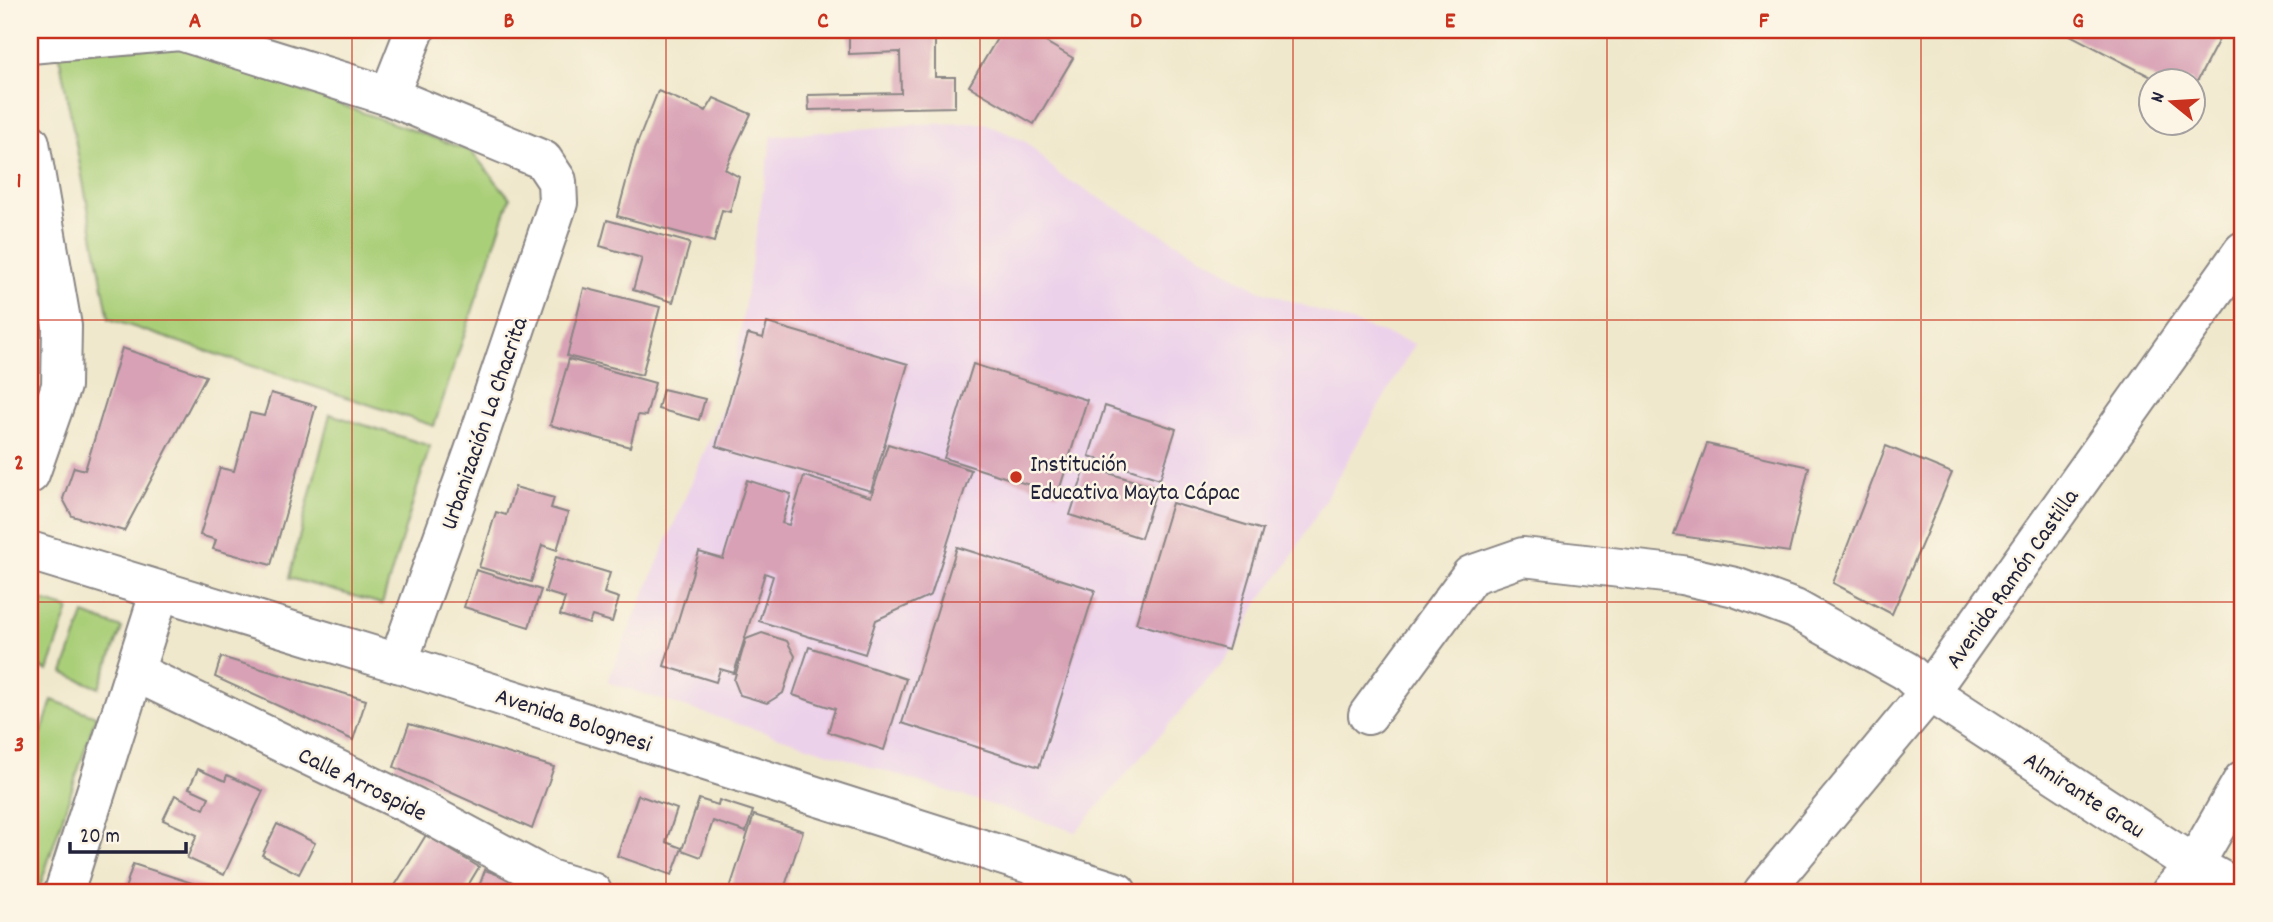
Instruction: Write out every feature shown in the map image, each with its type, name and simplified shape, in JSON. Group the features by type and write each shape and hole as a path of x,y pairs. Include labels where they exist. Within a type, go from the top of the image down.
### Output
{"street":[{"path":"30,44 180,31 389,96 415,30"},
{"name":"Urbanización La Chacrita","path":"389,96 542,160 557,181 558,203 474,451 398,663"},
{"path":"30,143 62,326 61,386 30,474"},
{"name":"Avenida Ramón Castilla","path":"1763,892 1929,692 2243,251"},
{"name":"Avenida Bolognesi","path":"30,551 398,663 1117,892"},
{"name":"Almirante Grau","path":"1368,715 1471,575 1523,556 1682,575 1735,587 1795,609 1906,671 1929,692 2182,879 2243,892"},
{"path":"64,892 160,591"},
{"name":"Calle Arrospide","path":"135,672 415,807 549,879 592,892"},
{"path":"2182,879 2243,780"}],"shaded area":[{"name":"Institución Educativa Mayta Cápac","path":"985,123 1026,142 1061,176 1259,290 1415,344 1287,565 1257,603 1237,646 1076,832 607,682 731,389 772,136 921,124"}],"green space":[{"path":"178,47 471,151 510,198 434,426 109,319 58,49"},
{"path":"330,414 430,446 382,604 289,578"},
{"path":"30,597 69,609 48,671 30,662"},
{"path":"84,614 122,628 99,688 63,673"},
{"path":"52,700 96,716 38,892 30,892 30,769"}],"building":[{"path":"849,30 935,30 935,77 955,77 955,107 809,110 808,95 901,93 900,52 849,54"},
{"path":"1002,30 1025,30 1073,58 1034,124 969,86"},
{"path":"2071,30 2224,30 2205,66 2136,66 2136,69 2068,34"},
{"path":"658,91 706,111 714,98 751,114 725,169 739,177 730,212 722,210 714,242 617,216 635,149"},
{"path":"607,220 690,243 673,302 633,290 642,258 600,246"},
{"path":"584,288 660,307 642,375 567,356"},
{"path":"767,323 908,364 871,491 716,446 748,334 763,338"},
{"path":"122,348 206,376 124,531 72,516 63,499 74,467 85,470"},
{"path":"569,359 655,383 646,416 638,415 630,447 550,425"},
{"path":"973,364 1087,400 1058,494 944,458"},
{"path":"663,389 705,399 699,420 658,409"},
{"path":"271,393 316,406 271,565 213,549 216,540 200,535 220,468 234,471 250,413 264,416"},
{"path":"1105,406 1176,429 1160,479 1089,456"},
{"path":"888,444 971,470 931,595 876,620 865,654 759,621 773,576 765,573 734,673 720,669 716,682 664,666 699,552 723,559 747,480 791,494 782,523 789,525 804,476 871,497"},
{"path":"1707,444 1809,467 1789,552 1674,535"},
{"path":"1886,446 1952,473 1892,614 1833,583"},
{"path":"1086,466 1157,488 1141,538 1070,515"},
{"path":"515,487 554,498 551,508 568,513 557,550 542,545 531,582 479,567 496,512 506,515"},
{"path":"1172,503 1263,530 1228,650 1136,623"},
{"path":"957,547 1095,590 1039,767 902,723"},
{"path":"556,557 610,573 604,593 619,598 612,622 592,616 589,624 560,615 565,598 545,592"},
{"path":"476,570 541,590 529,627 464,607"},
{"path":"762,633 787,641 795,656 783,693 767,703 740,695 734,680 746,639"},
{"path":"809,647 906,679 884,750 828,732 835,709 793,695"},
{"path":"221,657 366,700 353,740 215,677"},
{"path":"409,724 554,767 532,829 394,767"},
{"path":"198,769 225,781 227,775 263,791 224,875 187,858 197,835 163,820 175,795 204,809 209,797 189,788"},
{"path":"638,795 677,809 666,842 682,848 672,875 617,856"},
{"path":"699,799 718,805 719,800 753,811 746,832 713,821 701,857 682,850"},
{"path":"754,815 803,831 783,892 743,892 730,888"},
{"path":"277,824 315,843 299,874 262,855"},
{"path":"426,835 479,867 464,892 391,892"},
{"path":"133,864 220,892 124,892"},
{"path":"485,870 518,882 515,892 477,892"}],"place":[{"name":"Institución Educativa Mayta Cápac","path":"1016,477"}]}
